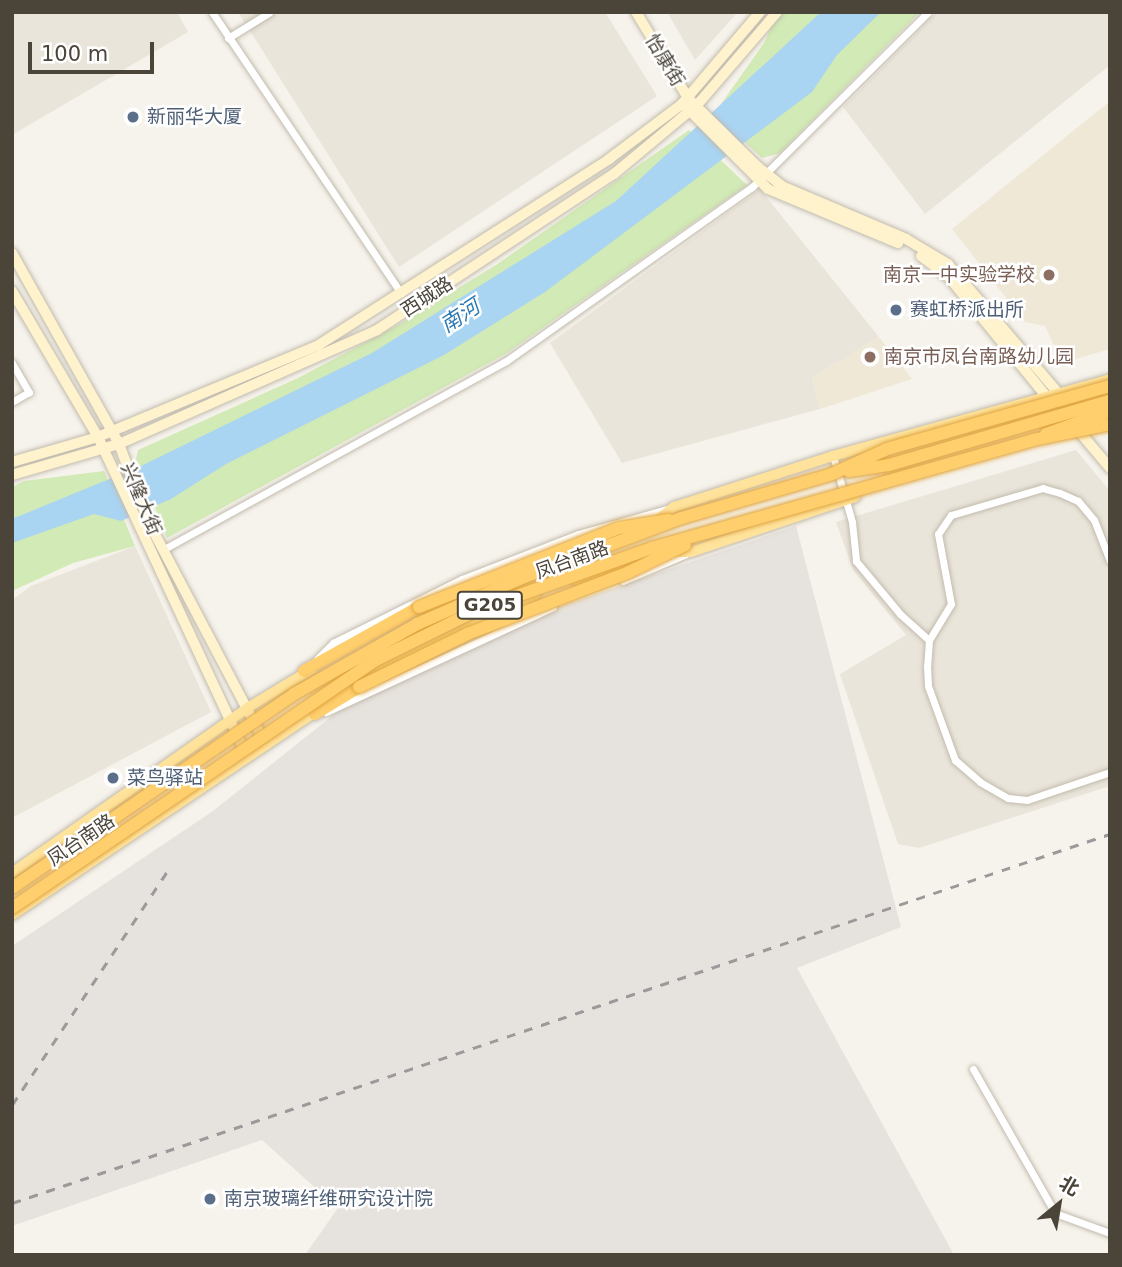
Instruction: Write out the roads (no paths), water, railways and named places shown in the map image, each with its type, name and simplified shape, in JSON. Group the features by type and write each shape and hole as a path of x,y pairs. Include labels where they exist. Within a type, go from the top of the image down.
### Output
{"highway":[{"name":"凤台南路","path":"12,888 322,676 469,601 678,512 831,474 887,449 1110,386"},
{"path":"831,474 890,465 1110,401"},
{"path":"1032,440 1110,411"},
{"path":"1032,440 1110,423"},
{"name":"凤台南路","path":"12,908 363,668 422,635 534,588 652,548 698,538 1032,440"},
{"path":"304,671 419,607 619,528 678,512"},
{"path":"315,714 359,687 479,629 629,572 698,538"}],"main road":[{"name":"怡康街","path":"636,12 693,107 763,177"},
{"name":"西城路","path":"12,462 98,437 317,346 693,107 760,12"},
{"name":"西城路","path":"12,475 118,444 376,330 614,174 693,107 777,12"},
{"path":"763,177 905,239 948,264 1059,394 1078,430 1110,468"},
{"path":"763,177 804,206 904,246 929,261 948,276 1047,397"},
{"name":"兴隆大街","path":"12,253 118,444 143,524 164,549 249,707 267,747"},
{"name":"兴隆大街","path":"12,290 98,437 113,472 143,524 248,761"},
{"name":"凤台南路","path":"12,873 304,671 327,664 473,587 650,526 678,512 833,456 1110,379"},
{"name":"凤台南路","path":"12,915 248,761 315,714 329,698 473,622 658,552 691,552 846,499 1078,430 1110,423"},
{"path":"34,454 41,458 37,467"},
{"name":"凤台南路","path":"12,923 37,901"}],"street":[{"path":"212,12 402,294"},
{"path":"228,38 271,12"},
{"path":"164,549 506,361 763,177 928,12"},
{"path":"12,363 29,392 12,402"},
{"path":"833,456 846,499 856,561 900,614 929,640"},
{"path":"1110,561 1094,520 1078,501 1060,493 1042,488 959,511 943,522 938,534 951,604 929,640 929,686 962,769 1016,800 1110,772"},
{"path":"315,714 342,708 459,648 691,552"},
{"path":"973,1069 1055,1213 1110,1233"}],"water":[{"name":"南河","path":"821,12 881,12 837,55 812,92 545,292 444,355 226,464 171,499 121,521 94,514 12,543 12,519 141,466 372,353 616,201"}],"railway":[{"path":"12,1203 1110,834"},
{"path":"12,1105 170,867"}],"place":[{"name":"新丽华大厦","path":"133,117"},
{"name":"南京一中实验学校","path":"1049,275"},
{"name":"赛虹桥派出所","path":"896,310"},
{"name":"南京市凤台南路幼儿园","path":"870,357"},
{"name":"菜鸟驿站","path":"113,778"},
{"name":"南京玻璃纤维研究设计院","path":"210,1199"}]}
